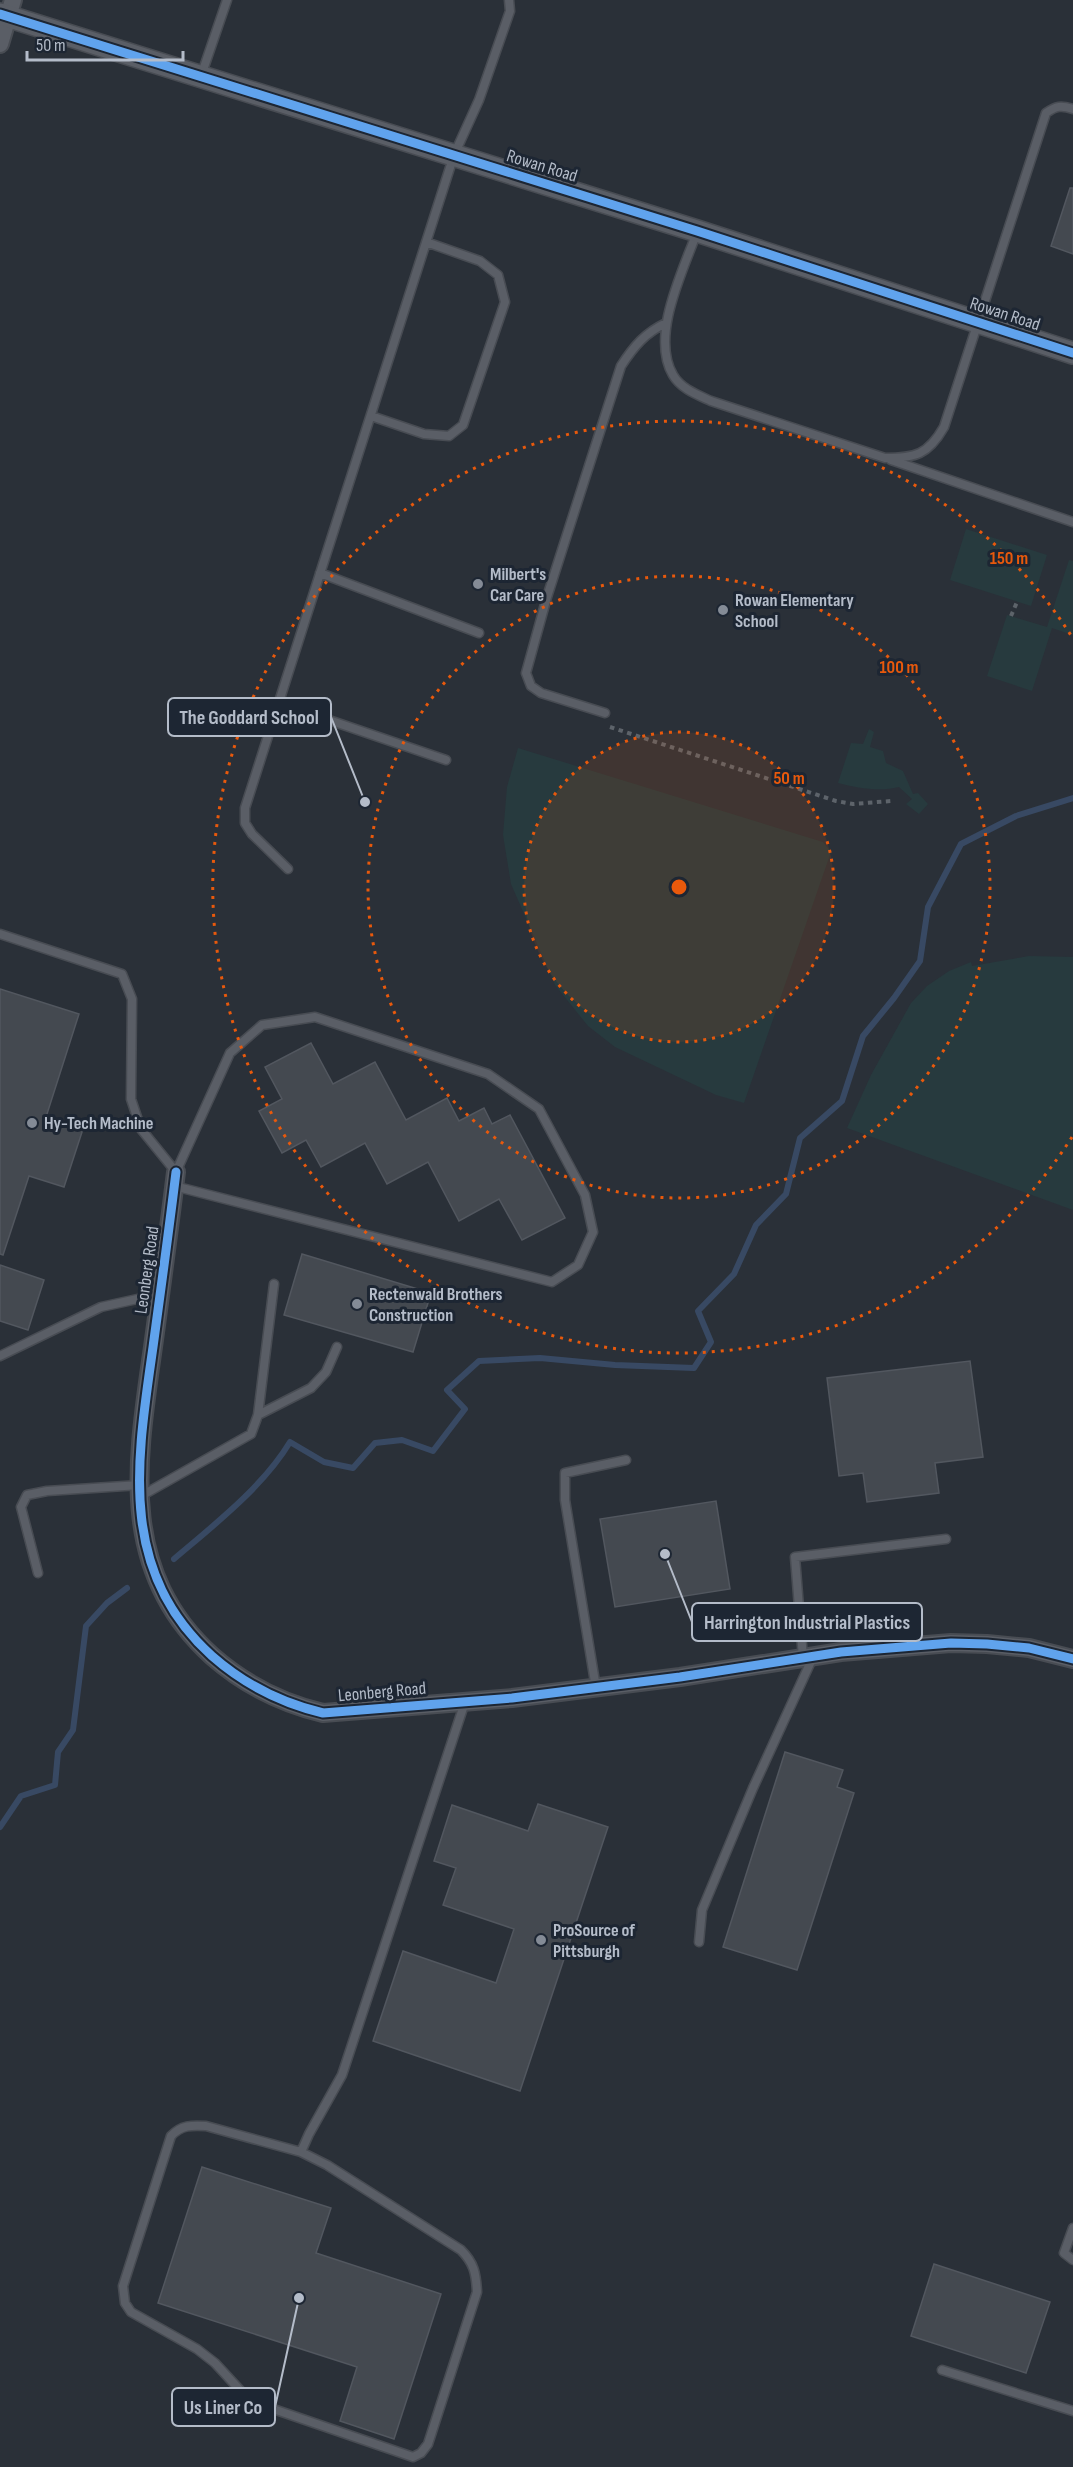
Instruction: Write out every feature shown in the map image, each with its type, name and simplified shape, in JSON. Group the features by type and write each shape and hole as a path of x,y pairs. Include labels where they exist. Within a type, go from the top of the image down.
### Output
{"street":[{"name":"Rowan Road","path":"7,10 201,77 697,231 1073,353"},
{"path":"0,44 7,10"},
{"name":"Leonberg Road","path":"175,1179 142,1425 141,1512 152,1569 164,1597 182,1625 231,1672 262,1691 295,1706 323,1713 465,1702 596,1688 852,1651 975,1644 1029,1648 1073,1659"}],"lane":[{"path":"201,77 227,0"},
{"path":"288,869 252,834 245,823 245,808 454,155 479,100 510,11 509,0"},
{"path":"885,458 903,458 921,454 935,442 944,427 1046,113 1055,107 1064,106 1073,109"},
{"path":"697,231 666,323 664,351 674,376 687,390 711,401 1073,522"},
{"path":"371,416 424,434 449,436 463,425 505,302 498,275 480,261 426,242"},
{"path":"605,713 541,693 531,686 526,673 547,597 621,366 635,344 650,330 666,323"},
{"path":"320,573 479,633"},
{"path":"279,703 446,760"},
{"path":"0,934 122,974 132,999 131,1099 141,1130 175,1179 552,1282 578,1265 593,1232 585,1194 539,1109 488,1074 315,1017 262,1025 230,1053 175,1179"},
{"path":"38,1573 21,1507 27,1495 47,1491 140,1491 251,1434 258,1415 274,1284"},
{"path":"0,1356 101,1307 160,1294"},
{"path":"258,1415 310,1388 326,1372 337,1347"},
{"path":"596,1688 565,1500 565,1473 626,1460"},
{"path":"699,1942 702,1910 808,1657 795,1557 946,1539"},
{"path":"301,2152 342,2075 465,1702"},
{"path":"190,2125 206,2126 301,2152 327,2165 461,2250 474,2268 477,2292 428,2444 421,2453 413,2457 250,2401 215,2363 180,2338 131,2312 125,2303 123,2286 171,2136 177,2129 190,2125"},
{"path":"1073,2228 1064,2253 1073,2260"},
{"path":"942,2370 1073,2411"}],"path":[{"path":"1011,616 1017,602"},
{"path":"608,727 836,801 852,804 891,801"}],"green space":[{"path":"966,529 1047,555 1031,606 950,580"},
{"path":"1069,560 1073,561 1073,635 1052,628 1032,691 987,676 1007,615 1047,627"},
{"path":"869,729 874,732 870,747 883,751 886,763 903,771 913,794 918,793 928,804 919,814 906,804 912,799 899,787 868,789 838,783 851,743 863,744"},
{"path":"518,748 823,842 831,852 744,1103 716,1095 615,1047 588,1026 555,985 511,884 503,835 507,787"},
{"path":"1029,956 1073,957 1073,1210 847,1128 871,1075 911,1003 927,986 949,971 971,962 972,966"}],"building":[{"path":"1070,188 1073,188 1073,254 1051,246"},
{"name":"Hy-Tech Machine","path":"0,989 79,1014 46,1117 83,1129 64,1187 29,1176 3,1255 0,1254"},
{"path":"311,1043 333,1084 375,1062 406,1120 447,1098 459,1121 484,1108 492,1124 510,1115 565,1218 522,1240 499,1199 459,1221 428,1162 387,1184 365,1143 321,1167 306,1140 282,1153 259,1111 282,1099 265,1067"},
{"name":"Rectenwald Brothers Construction","path":"302,1254 431,1293 413,1352 284,1315"},
{"path":"0,1265 44,1280 28,1330 0,1321"},
{"path":"970,1361 983,1457 935,1463 939,1493 867,1502 863,1473 839,1476 827,1378"},
{"path":"716,1501 730,1589 615,1607 600,1519"},
{"path":"785,1752 843,1770 837,1787 854,1793 797,1970 723,1947"},
{"name":"ProSource of Pittsburgh","path":"538,1804 608,1827 520,2091 373,2041 403,1951 496,1983 514,1929 443,1905 456,1868 434,1861 452,1805 528,1831"},
{"path":"202,2167 331,2208 316,2253 441,2294 394,2439 340,2421 357,2367 158,2303"},
{"path":"934,2264 1050,2302 1026,2373 911,2336"}],"waterway":[{"path":"174,1559 252,1490 279,1459 290,1442 324,1462 353,1468 375,1443 402,1440 433,1451 465,1409 447,1390 479,1361 540,1358 615,1365 694,1368 711,1342 698,1311 734,1274 756,1225 786,1194 800,1138 842,1101 863,1036 920,961 928,907 961,844 1016,816 1073,798"},
{"path":"0,1827 21,1796 55,1785 58,1752 73,1730 86,1626 107,1603 127,1588"}],"cycle path":[{"path":"0,14 697,231 1073,353"},
{"path":"176,1172 142,1431 141,1512 147,1550 160,1587 182,1623 212,1656 237,1676 264,1692 323,1713 512,1698 680,1677 841,1652 951,1643 1029,1648 1073,1659"}],"place":[{"name":"Milbert's Car Care","path":"478,584"},
{"name":"Rowan Elementary School","path":"723,610"},
{"name":"The Goddard School","path":"365,802"},
{"name":"Hy-Tech Machine","path":"32,1123"},
{"name":"Rectenwald Brothers Construction","path":"357,1304"},
{"name":"Harrington Industrial Plastics","path":"665,1554"},
{"name":"ProSource of Pittsburgh","path":"541,1940"},
{"name":"Us Liner Co","path":"299,2298"}]}
